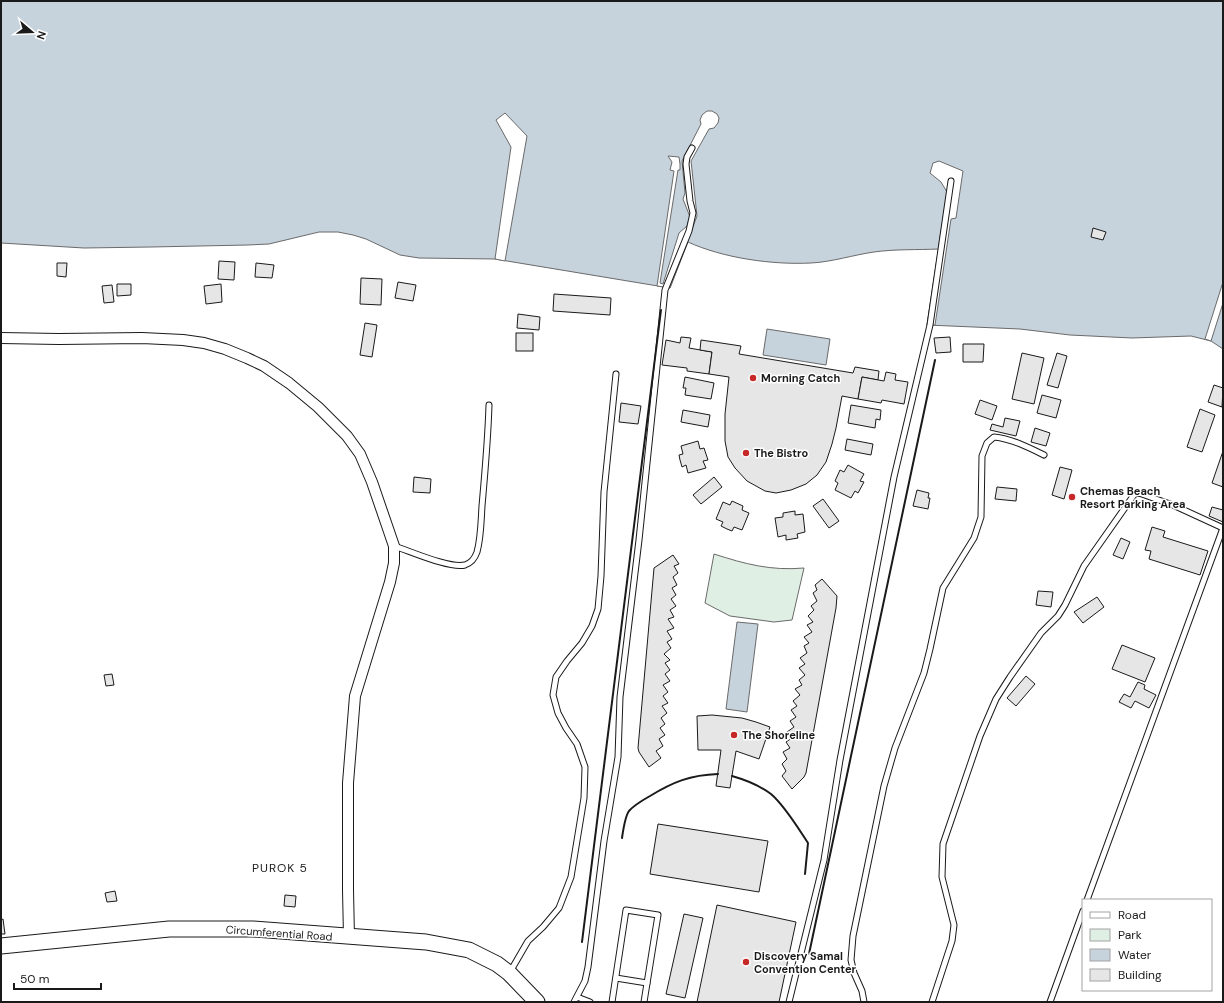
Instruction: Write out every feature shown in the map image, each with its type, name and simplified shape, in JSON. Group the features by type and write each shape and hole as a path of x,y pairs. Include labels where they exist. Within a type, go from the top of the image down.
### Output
{"main road":[{"name":"Circumferential Road","path":"1,946 169,930 252,929 426,942 469,950 498,964 509,973 537,1002"}],"street":[{"path":"1,338 142,338 184,340 204,343 225,349 264,366 289,383 318,407 348,436 360,454 372,482 394,546 394,563 390,582 355,696 348,783 348,937"}],"lane":[{"path":"590,1002 576,1000 585,981 588,967 604,841 618,757 620,697 639,540 665,290 689,231 693,213 686,164 687,157 692,148"},
{"path":"789,1002 824,860 840,760 894,478 930,325 951,181"},
{"path":"509,973 528,941 544,927 559,908 571,877 584,798 585,767 578,744 566,728 558,713 553,695 556,677 582,643 592,626 598,609 601,576 604,492 616,374"},
{"path":"394,546 457,566 466,565 472,560 477,552 480,534 488,445 489,405"},
{"path":"864,1002 862,991 851,960 855,921 875,827 889,766 925,667 943,588 974,538 981,517 982,456 986,443 994,437 1006,439 1044,455"},
{"path":"932,1002 952,941 954,925 942,877 943,844 980,736 996,699 1041,633 1058,616 1084,566 1136,492 1173,505 1223,528 1087,899"},
{"path":"612,1002 626,910 658,915 644,1002"},
{"path":"1050,1002 1082,914"},
{"path":"616,978 647,983"}],"green space":[{"path":"714,554 736,561 769,568 804,568 792,620 774,622 730,616 705,603"}],"water":[{"path":"1,1 1223,1 1223,349 1211,341 1191,336 1132,338 1070,335 1020,329 927,325 939,249 882,251 811,263 780,263 732,256 702,248 688,242 670,288 495,259 419,258 400,255 366,239 338,232 319,232 269,244 248,245 84,248 1,243"},
{"path":"767,329 830,339 826,365 763,355"},
{"path":"737,622 758,624 747,712 726,709"}],"pier":[{"path":"707,111 712,111 717,114 719,118 718,123 714,128 709,129 691,161 697,216 670,288 657,286 674,171 670,170 672,162 668,156 679,157 680,170 678,170 660,283 663,284 679,233 687,226 690,217 683,199 685,193 682,161 701,124 700,120 702,115"},
{"path":"505,113 527,136 505,261 495,259 511,147 496,120"},
{"path":"939,161 963,171 956,218 951,219 935,325 927,325 947,192 941,182 930,173 933,163"},
{"path":"1223,282 1223,303 1211,341 1205,339"}],"building":[{"path":"1093,228 1106,232 1103,240 1091,237"},
{"path":"219,261 235,262 234,280 218,279"},
{"path":"57,263 67,263 66,277 57,276"},
{"path":"256,263 274,265 272,278 255,277"},
{"path":"361,278 382,279 381,305 360,304"},
{"path":"398,282 416,285 413,301 395,298"},
{"path":"117,284 131,284 131,295 117,296"},
{"path":"221,284 222,302 206,304 204,286"},
{"path":"112,285 114,302 104,303 102,286"},
{"path":"554,294 611,298 610,315 553,311"},
{"path":"518,314 540,317 539,330 517,328"},
{"path":"365,323 377,325 372,357 360,355"},
{"path":"516,333 533,333 533,351 516,351"},
{"path":"681,337 691,338 689,348 712,352 709,374 687,371 687,368 662,365 666,340 680,343"},
{"path":"950,337 951,352 936,353 934,338"},
{"path":"701,340 741,346 739,354 853,373 855,367 879,371 878,380 862,377 858,399 842,396 832,444 826,462 817,475 806,484 791,490 776,493 765,491 747,481 735,468 728,457 725,441 725,414 729,377 709,374 712,352 700,350"},
{"path":"963,344 984,344 983,362 963,362"},
{"path":"1022,353 1044,358 1034,404 1012,399"},
{"path":"1057,353 1067,356 1058,388 1047,385"},
{"path":"886,372 896,374 895,380 908,382 904,404 882,400 881,403 858,399 862,377 884,381"},
{"path":"685,377 714,383 711,399 685,395 686,388 683,388"},
{"path":"1214,385 1223,388 1222,407 1208,402"},
{"path":"1042,395 1061,400 1056,418 1037,413"},
{"path":"980,400 997,406 992,420 975,414"},
{"path":"621,403 641,406 638,424 619,422"},
{"path":"851,405 881,410 880,420 876,419 875,428 848,423"},
{"path":"1200,409 1215,415 1202,452 1187,447"},
{"path":"683,410 710,415 708,427 681,422"},
{"path":"1005,418 1020,421 1016,436 990,430 992,424 1003,427"},
{"path":"1035,428 1050,433 1046,446 1031,442"},
{"path":"847,439 873,444 871,455 845,450"},
{"path":"698,441 700,449 704,448 708,460 703,461 706,468 688,473 686,465 682,467 680,460 679,455 683,454 681,446"},
{"path":"1223,451 1223,487 1212,483"},
{"path":"848,465 864,474 860,481 864,482 858,493 855,491 851,498 835,490 838,483 835,481 840,470 844,472"},
{"path":"1060,467 1072,470 1064,499 1052,495"},
{"path":"414,477 431,479 430,493 413,492"},
{"path":"714,477 722,487 701,504 693,495"},
{"path":"997,487 1017,489 1016,501 995,499"},
{"path":"917,490 929,493 928,498 930,498 928,509 913,506"},
{"path":"823,499 839,521 829,528 813,506"},
{"path":"732,501 743,506 742,510 749,513 742,530 734,527 732,531 727,529 721,526 723,522 716,519 723,502 730,505"},
{"path":"1212,507 1223,510 1223,522 1209,516"},
{"path":"795,511 795,515 803,514 805,532 797,534 798,538 786,540 786,535 778,537 775,518 783,517 783,513"},
{"path":"1152,527 1165,531 1163,537 1208,551 1200,575 1149,559 1151,551 1145,550"},
{"path":"1121,538 1130,542 1123,559 1113,555"},
{"path":"673,555 679,564 674,566 678,573 673,577 677,585 672,588 676,595 671,599 676,606 670,610 674,617 668,619 674,628 667,631 672,639 667,642 671,648 664,654 670,660 665,663 670,670 665,674 670,681 663,685 668,692 663,696 668,703 662,706 667,713 661,718 665,724 660,728 665,735 659,739 663,746 656,751 661,758 649,767 638,748 654,568"},
{"path":"822,579 837,596 836,608 806,773 792,789 782,776 786,771 782,764 787,759 783,752 790,748 786,742 792,738 787,732 794,727 790,721 796,717 791,710 797,706 793,701 800,695 795,689 802,685 799,680 805,675 799,668 805,664 800,658 807,653 804,646 809,643 804,637 812,632 807,625 813,622 808,616 814,610 811,606 817,601 813,593 817,590 815,585"},
{"path":"1038,591 1053,592 1051,607 1036,605"},
{"path":"1097,597 1104,607 1083,623 1074,612"},
{"path":"1122,645 1155,658 1145,682 1112,669"},
{"path":"112,674 114,685 106,686 104,675"},
{"path":"1026,676 1035,684 1016,706 1007,698"},
{"path":"1138,682 1145,685 1144,689 1156,695 1149,708 1135,701 1131,708 1119,702 1124,694 1130,697"},
{"path":"712,715 742,718 770,727 759,759 736,751 730,788 716,786 721,750 698,750 697,716"},
{"path":"658,824 768,841 759,892 650,874"},
{"path":"115,891 117,901 107,902 105,893"},
{"path":"285,895 296,896 295,907 284,906"},
{"name":"Discovery Samal Convention Center","path":"717,905 796,922 779,1002 697,1002"},
{"path":"684,914 703,918 685,998 666,994"},
{"path":"3,919 5,934 1,934 1,920"}],"wall":[{"path":"582,942 661,310"},
{"path":"809,954 935,360"},
{"path":"622,838 628,813 639,803 666,787 682,780 718,774"},
{"path":"732,776 752,783 771,794 796,824 808,843 805,874"}],"place":[{"name":"Morning Catch","path":"753,378"},
{"name":"The Bistro","path":"746,453"},
{"name":"Chemas Beach Resort Parking Area","path":"1072,497"},
{"name":"The Shoreline","path":"734,735"},
{"name":"Discovery Samal Convention Center","path":"746,962"}],"district":[{"name":"PUROK 5","path":"280,868"}]}
